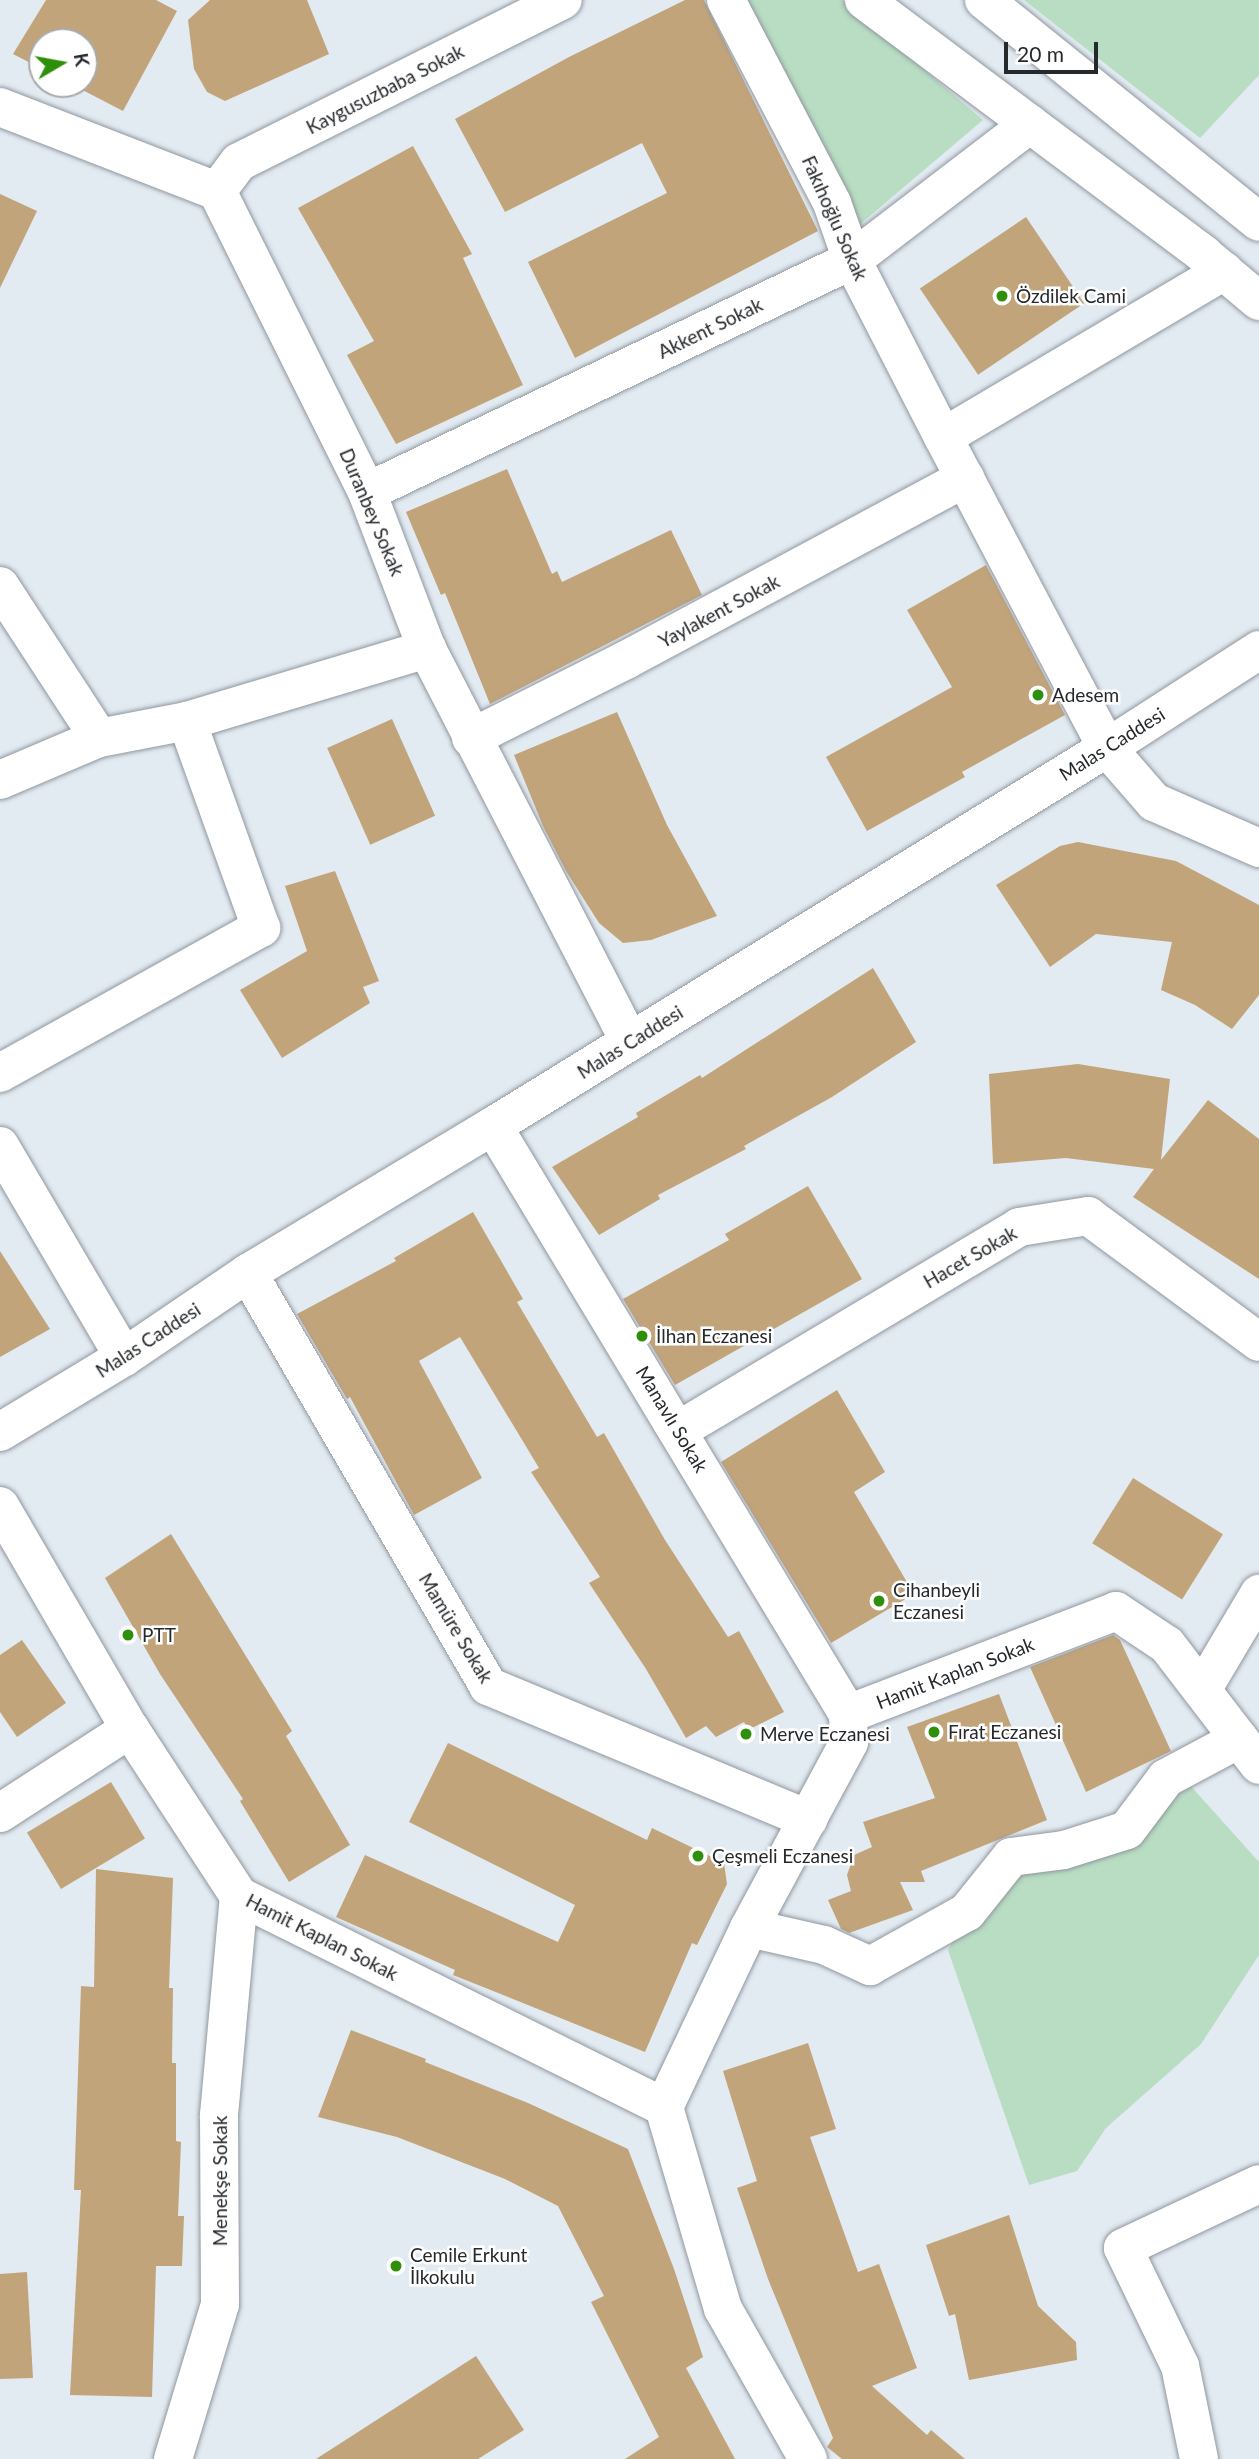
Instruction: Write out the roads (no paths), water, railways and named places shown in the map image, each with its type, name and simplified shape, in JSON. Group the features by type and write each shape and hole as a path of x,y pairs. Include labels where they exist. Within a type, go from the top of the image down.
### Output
{"street":[{"name":"Kaygusuzbaba Sokak","path":"217,191 239,162 563,0"},
{"name":"Fakıhoğlu Sokak","path":"726,0 832,203 852,260 1107,748 1154,802 1259,848"},
{"path":"864,0 1224,271 1259,302"},
{"path":"984,0 1259,222"},
{"path":"0,107 217,191"},
{"name":"Akkent Sokak","path":"367,492 852,260 1030,124"},
{"name":"Duranbey Sokak","path":"217,191 367,492 427,649 629,1042"},
{"path":"943,437 1224,271"},
{"name":"Yaylakent Sokak","path":"471,738 626,660 965,478"},
{"path":"0,586 99,738"},
{"path":"0,780 99,738 187,721 427,649"},
{"name":"Malas Caddesi","path":"0,1432 124,1357 248,1273 493,1126 1107,748 1259,650"},
{"path":"0,1073 261,928 187,721"},
{"name":"Manavlı Sokak","path":"493,1126 679,1430 848,1714"},
{"path":"0,1146 124,1357"},
{"name":"Hacet Sokak","path":"679,1430 1019,1227 1088,1216 1259,1342"},
{"name":"Mamüre Sokak","path":"248,1273 488,1686 808,1819"},
{"name":"Hamit Kaplan Sokak","path":"0,1506 130,1729 239,1896 664,2107"},
{"path":"1202,1690 1259,1594"},
{"name":"Hamit Kaplan Sokak","path":"848,1714 1116,1611 1167,1645 1249,1752"},
{"path":"808,2459 723,2309 664,2107 749,1928 849,1742 848,1714"},
{"path":"0,1813 130,1729"},
{"path":"749,1928 824,1945 870,1966 967,1912 1011,1857 1064,1850 1127,1830 1166,1778 1249,1752"},
{"name":"Menekşe Sokak","path":"173,2459 220,2304 219,2115 239,1896"},
{"path":"1199,2459 1180,2366 1123,2248 1259,2184"}],"place":[{"name":"Özdilek Cami","path":"1002,296"},
{"name":"Adesem","path":"1038,695"},
{"name":"İlhan Eczanesi","path":"642,1336"},
{"name":"Cihanbeyli Eczanesi","path":"879,1601"},
{"name":"PTT","path":"128,1635"},
{"name":"Fırat Eczanesi","path":"934,1732"},
{"name":"Merve Eczanesi","path":"746,1734"},
{"name":"Çeşmeli Eczanesi","path":"698,1856"},
{"name":"Cemile Erkunt İlkokulu","path":"396,2266"}]}
